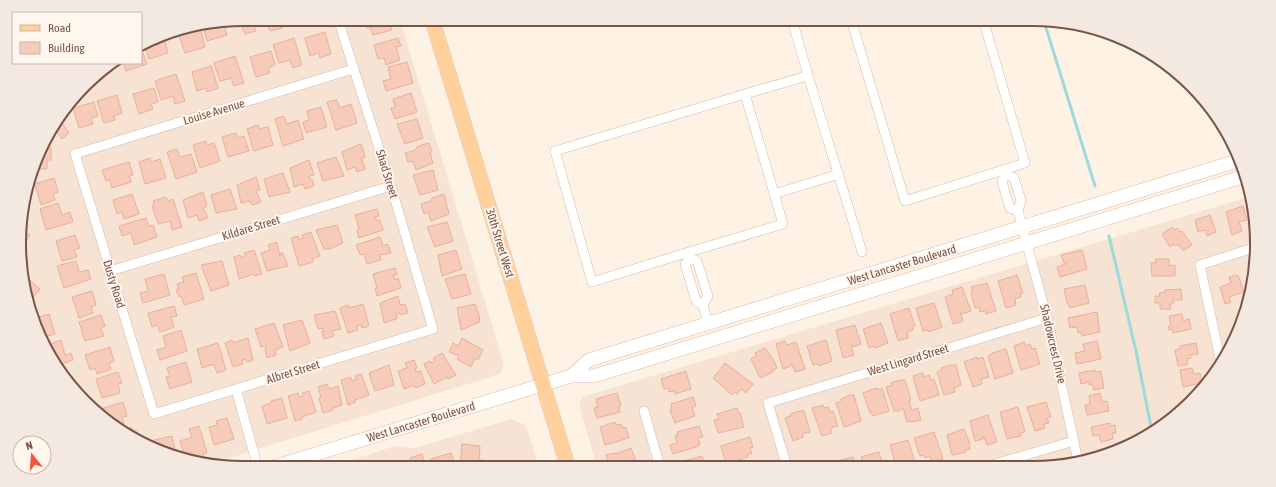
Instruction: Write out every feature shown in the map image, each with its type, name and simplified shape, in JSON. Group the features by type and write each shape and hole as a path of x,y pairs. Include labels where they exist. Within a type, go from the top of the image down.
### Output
{"main road":[{"name":"30th Street West","path":"434,26 566,461"}],"street":[{"name":"Shad Street","path":"340,26 391,186 432,329"},
{"path":"794,26 862,252"},
{"path":"852,26 905,201 1004,172 1025,163 985,26"},
{"name":"Louise Avenue","path":"75,154 353,69"},
{"path":"745,94 783,224 690,255 592,282 555,151 745,94 808,76"},
{"name":"Dusty Road","path":"75,154 154,414"},
{"name":"West Lancaster Boulevard","path":"571,376 589,360 1023,228 1234,162"},
{"name":"Shadowcrest Drive","path":"1004,172 1014,178 1020,200 1018,211 1028,243 1047,318 1077,457"},
{"path":"774,194 839,174"},
{"name":"West Lancaster Boulevard","path":"293,461 542,384 571,376 594,376 1239,178"},
{"name":"Kildare Street","path":"110,271 391,186"},
{"path":"1219,355 1200,264 1250,249"},
{"path":"690,255 697,261 708,296 703,305 708,324"},
{"name":"West Lingard Street","path":"785,461 768,403 1047,318"},
{"name":"Albret Street","path":"154,414 432,329"},
{"path":"236,389 256,461"},
{"path":"644,412 658,461"},
{"path":"1005,461 1074,441"}],"shaded area":[{"path":"229,26 402,26 504,365 500,374 223,460 187,454 147,439 111,416 80,387 71,376 48,340 33,300 26,258 26,229 33,187 48,147 71,111 100,80 122,64 142,64 142,51 187,33"},
{"path":"1245,198 1250,229 1250,258 1246,286 1243,300 1233,327 1221,352 1196,387 1165,416 1129,439 1089,454 1047,461 595,461 579,405 582,397"},
{"path":"512,419 526,426 537,461 349,461 395,446 415,448"}],"building":[{"path":"242,26 254,26 256,31 245,34"},
{"path":"268,26 282,26 282,28 270,31"},
{"path":"366,26 390,26 392,30 373,35 370,27 367,28"},
{"path":"224,27 227,35 207,41 204,30"},
{"path":"201,30 205,47 185,53 179,36"},
{"path":"325,32 331,54 320,58 319,53 310,56 305,38"},
{"path":"294,38 302,65 293,68 290,60 279,63 273,45"},
{"path":"398,38 401,46 396,47 400,60 386,65 384,58 378,59 374,45"},
{"path":"165,41 168,53 149,59 146,49"},
{"path":"142,51 147,64 126,71 123,64 142,64"},
{"path":"271,51 275,65 268,68 270,73 256,77 250,57"},
{"path":"235,56 244,83 234,86 231,78 220,81 214,63"},
{"path":"407,62 413,83 386,91 383,81 391,79 388,67"},
{"path":"211,66 218,88 207,92 206,88 197,91 192,72"},
{"path":"176,74 185,101 175,104 173,96 161,100 155,81"},
{"path":"154,88 158,102 151,104 153,109 139,114 133,94"},
{"path":"411,93 417,112 395,119 391,108 395,107 393,99"},
{"path":"117,95 122,113 114,116 115,120 104,123 97,101"},
{"path":"337,100 340,108 351,104 357,123 336,130 327,102"},
{"path":"94,102 98,116 91,118 93,124 79,128 74,108"},
{"path":"321,107 327,127 306,133 303,122 309,120 307,111"},
{"path":"284,116 287,124 298,120 304,139 283,146 275,119"},
{"path":"417,119 423,138 405,144 397,124"},
{"path":"62,124 69,133 62,139 57,132"},
{"path":"258,125 259,129 268,127 273,145 254,151 247,129"},
{"path":"236,133 238,138 244,136 249,151 228,157 222,137"},
{"path":"206,141 207,145 214,143 220,161 200,168 193,145"},
{"path":"429,143 433,163 416,170 413,161 408,162 405,153 416,150 418,146"},
{"path":"361,144 365,155 364,158 361,158 366,169 357,172 355,167 347,170 342,152"},
{"path":"48,148 51,148 51,160 47,160 47,169 40,169"},
{"path":"177,149 180,157 191,154 197,172 176,179 167,152"},
{"path":"336,157 344,176 323,181 317,163"},
{"path":"150,158 151,162 160,159 166,178 145,184 139,162"},
{"path":"309,160 314,175 309,176 310,179 312,179 314,186 305,189 303,184 294,187 290,168"},
{"path":"129,162 133,175 129,176 131,182 112,188 110,180 106,181 102,170"},
{"path":"433,170 438,190 420,195 413,175"},
{"path":"283,173 290,192 269,197 264,179"},
{"path":"256,177 260,190 256,191 261,202 252,205 250,201 241,203 237,185"},
{"path":"54,178 58,192 53,194 55,200 41,205 35,184"},
{"path":"230,189 237,209 216,213 211,195"},
{"path":"203,192 207,206 203,208 208,218 199,221 197,215 188,218 183,200"},
{"path":"132,194 139,214 124,219 122,212 117,214 113,200"},
{"path":"444,194 449,214 431,221 428,212 424,214 421,204 431,201 432,198"},
{"path":"166,197 168,201 173,199 182,227 172,230 170,221 158,224 152,206 154,205 153,201"},
{"path":"58,203 62,215 70,212 73,222 46,230 40,209"},
{"path":"1243,206 1247,220 1239,222 1242,231 1232,235 1226,212"},
{"path":"377,209 379,216 375,217 377,221 380,220 383,230 359,238 357,230 359,229 355,215"},
{"path":"1210,215 1216,232 1207,236 1205,230 1198,232 1195,220"},
{"path":"146,218 149,226 153,225 157,237 134,245 131,233 122,236 119,226"},
{"path":"447,222 453,241 435,247 427,227"},
{"path":"337,225 343,243 330,249 324,249 316,230"},
{"path":"1172,227 1174,230 1177,228 1180,232 1182,231 1192,245 1183,251 1178,244 1176,246 1174,244 1170,247 1162,234"},
{"path":"311,232 320,256 312,259 313,262 299,266 291,238 298,236 299,240 303,238 302,235"},
{"path":"26,233 30,235 26,241"},
{"path":"75,235 80,248 74,250 77,257 62,261 56,241"},
{"path":"380,237 383,246 388,244 391,253 380,255 381,260 367,264 364,254 360,255 356,245"},
{"path":"277,242 280,256 281,253 283,253 288,266 267,271 261,253 270,250 268,245"},
{"path":"254,250 262,274 254,276 254,274 239,279 234,257 240,255 241,258 245,256 244,253"},
{"path":"456,250 462,269 442,276 438,255"},
{"path":"1082,250 1087,269 1060,277 1057,267 1066,264 1064,263 1061,255"},
{"path":"1156,259 1169,259 1169,266 1175,265 1175,276 1152,276 1151,263 1156,263"},
{"path":"76,261 79,272 88,270 91,279 64,288 57,266"},
{"path":"222,261 229,285 211,291 201,265"},
{"path":"395,268 397,274 393,275 395,280 398,278 401,288 377,296 375,289 377,288 373,274"},
{"path":"196,273 204,299 184,305 181,296 179,297 176,290 179,289 177,284 184,282 182,277"},
{"path":"164,274 170,295 143,303 140,293 148,291 145,279"},
{"path":"465,274 471,294 452,299 445,279"},
{"path":"1017,275 1023,293 1020,294 1021,297 1015,299 1016,305 1006,308 998,281"},
{"path":"1238,275 1244,292 1229,297 1231,302 1225,304 1220,287 1231,283 1229,277"},
{"path":"29,280 40,289 33,298"},
{"path":"987,283 996,311 986,314 985,311 980,312 979,307 975,308 971,287"},
{"path":"1085,285 1089,303 1070,308 1067,303 1064,289"},
{"path":"962,287 971,311 962,314 962,312 960,312 963,321 953,324 945,297 953,294 952,290"},
{"path":"1181,289 1182,300 1173,300 1174,303 1170,303 1171,309 1160,309 1160,303 1155,303 1155,296 1160,296 1159,293 1165,292 1165,290"},
{"path":"92,291 96,305 91,307 93,313 79,318 72,297"},
{"path":"398,296 400,305 405,304 408,313 401,315 400,313 395,315 397,316 396,319 384,323 380,303"},
{"path":"934,303 942,327 929,332 929,330 923,331 916,308"},
{"path":"363,304 369,326 362,328 361,325 357,326 358,330 348,333 340,308 348,305 349,308"},
{"path":"475,304 480,322 461,330 457,308"},
{"path":"174,306 177,316 171,317 174,327 160,332 157,325 152,327 148,313"},
{"path":"909,308 915,326 912,327 913,330 907,332 908,338 898,341 890,314"},
{"path":"335,311 341,329 332,331 334,336 324,339 322,331 324,331 323,328 318,329 314,315"},
{"path":"1097,312 1100,332 1082,336 1081,332 1078,333 1077,327 1070,328 1068,318"},
{"path":"49,314 55,334 47,336 39,317"},
{"path":"1182,314 1183,321 1189,319 1191,329 1173,333 1172,329 1169,330 1168,326 1171,326 1169,316"},
{"path":"101,315 105,326 101,328 104,336 85,341 79,322"},
{"path":"302,320 310,343 290,351 283,325"},
{"path":"274,323 283,347 275,350 276,355 267,358 265,346 261,347 255,329"},
{"path":"881,323 888,343 875,348 874,346 869,348 863,329"},
{"path":"855,325 861,344 853,347 853,345 851,346 854,355 843,358 836,330"},
{"path":"181,330 187,351 160,360 157,350 166,347 163,336"},
{"path":"248,338 253,360 247,362 246,359 242,360 243,364 233,367 225,343 232,340 233,343"},
{"path":"462,338 483,350 478,360 475,358 471,367 457,359 459,355 449,352 453,343 458,346"},
{"path":"61,340 65,355 71,353 73,360 63,364 50,344"},
{"path":"826,340 832,361 819,366 819,364 813,365 807,346"},
{"path":"785,341 787,345 796,342 805,369 795,372 791,364 791,366 783,369 776,344"},
{"path":"1097,341 1101,359 1077,364 1075,353 1085,351 1083,344"},
{"path":"1024,342 1025,346 1030,344 1032,349 1035,348 1040,364 1021,370 1014,346"},
{"path":"218,343 226,370 217,373 214,364 202,368 197,349"},
{"path":"1196,343 1198,354 1190,355 1191,358 1187,359 1188,364 1178,366 1175,350 1180,349 1180,346"},
{"path":"110,347 114,361 109,363 111,369 97,374 95,368 90,370 85,355"},
{"path":"765,348 773,359 777,368 772,371 773,372 760,378 751,359 756,356 755,353"},
{"path":"1006,349 1013,373 995,379 988,356 992,353"},
{"path":"442,353 456,375 448,379 447,377 434,384 424,364 430,361 431,363 435,361 433,358"},
{"path":"977,357 977,359 983,357 989,377 981,379 982,384 973,387 964,362"},
{"path":"414,360 417,368 415,369 416,372 421,371 425,384 415,388 414,385 404,389 398,371 407,368 405,363"},
{"path":"186,362 192,382 170,389 166,377 170,376 167,368"},
{"path":"725,363 753,384 746,393 741,389 737,394 735,392 732,395 713,378"},
{"path":"389,365 394,385 375,391 369,373"},
{"path":"956,365 961,385 954,388 955,392 944,395 937,372 942,370 941,368"},
{"path":"1192,368 1194,374 1200,373 1201,380 1199,384 1183,387 1180,370"},
{"path":"1095,370 1096,372 1101,371 1104,388 1094,390 1092,384 1089,385 1089,382 1081,384 1079,373"},
{"path":"686,371 691,389 675,394 674,391 669,392 668,388 664,389 661,379"},
{"path":"118,372 122,383 118,384 120,393 102,398 96,379"},
{"path":"923,373 924,377 929,375 931,380 934,379 939,395 920,401 913,376"},
{"path":"361,374 369,395 355,400 355,402 348,405 341,380 351,377 352,381 356,379 355,376"},
{"path":"905,380 911,400 909,401 912,410 918,408 921,420 907,422 903,408 899,411 894,411 886,387 892,385 891,383"},
{"path":"327,384 329,389 338,386 342,405 323,413 318,387"},
{"path":"876,388 877,390 882,388 889,411 873,416 870,413 863,393"},
{"path":"309,391 316,412 295,421 288,396 298,393 299,397 303,396 302,393"},
{"path":"617,393 621,406 619,406 620,412 597,418 594,408 598,407 596,399"},
{"path":"1100,393 1102,402 1107,401 1109,411 1087,415 1085,405 1090,404 1089,396"},
{"path":"850,395 854,395 861,421 844,427 836,403"},
{"path":"693,397 696,406 692,407 695,416 675,423 670,410 672,410 671,404"},
{"path":"282,398 287,418 267,424 262,406 271,403 271,401"},
{"path":"123,402 127,416 122,417 124,424 111,416 102,409"},
{"path":"1046,402 1051,417 1047,418 1049,423 1044,424 1045,428 1035,431 1027,407"},
{"path":"823,405 824,408 828,407 830,412 833,411 838,426 830,428 832,433 822,436 812,408"},
{"path":"1018,407 1025,432 1020,433 1021,436 1007,439 1000,412"},
{"path":"737,408 744,427 718,433 714,420 719,419 717,414"},
{"path":"804,411 810,432 802,434 803,437 793,441 785,418 791,416 790,414"},
{"path":"988,415 997,442 987,445 984,437 983,439 975,441 970,421"},
{"path":"227,418 234,439 214,445 209,427 217,425 216,421"},
{"path":"615,422 616,425 621,424 623,428 626,427 629,438 605,445 600,427"},
{"path":"1110,423 1110,426 1115,425 1116,433 1112,433 1113,439 1101,442 1099,435 1093,436 1091,427"},
{"path":"199,426 207,453 203,454 204,457 184,453 180,441 192,437 189,429"},
{"path":"699,426 703,437 698,438 700,444 698,444 699,446 673,454 670,445 677,443 675,436 678,435 677,432"},
{"path":"130,427 139,435 135,432 129,428"},
{"path":"964,429 970,444 970,449 965,450 966,452 952,455 947,435"},
{"path":"934,432 943,459 931,461 930,456 925,458 923,455 920,456 914,438"},
{"path":"172,436 175,449 154,442 154,440"},
{"path":"750,437 753,447 750,448 752,453 747,455 748,457 735,461 725,461 721,446"},
{"path":"908,440 915,461 895,461 890,445"},
{"path":"462,444 480,446 479,460 483,461 461,461"},
{"path":"631,448 636,461 608,461 606,455 615,454"},
{"path":"879,452 882,461 862,461 861,457"},
{"path":"451,453 454,461 431,461 431,459"},
{"path":"422,454 424,461 411,461 410,458"},
{"path":"702,456 704,461 683,461"},
{"path":"853,457 854,461 838,461"}],"waterway":[{"path":"1046,26 1095,186"},
{"path":"1109,236 1136,351 1151,426"}]}
